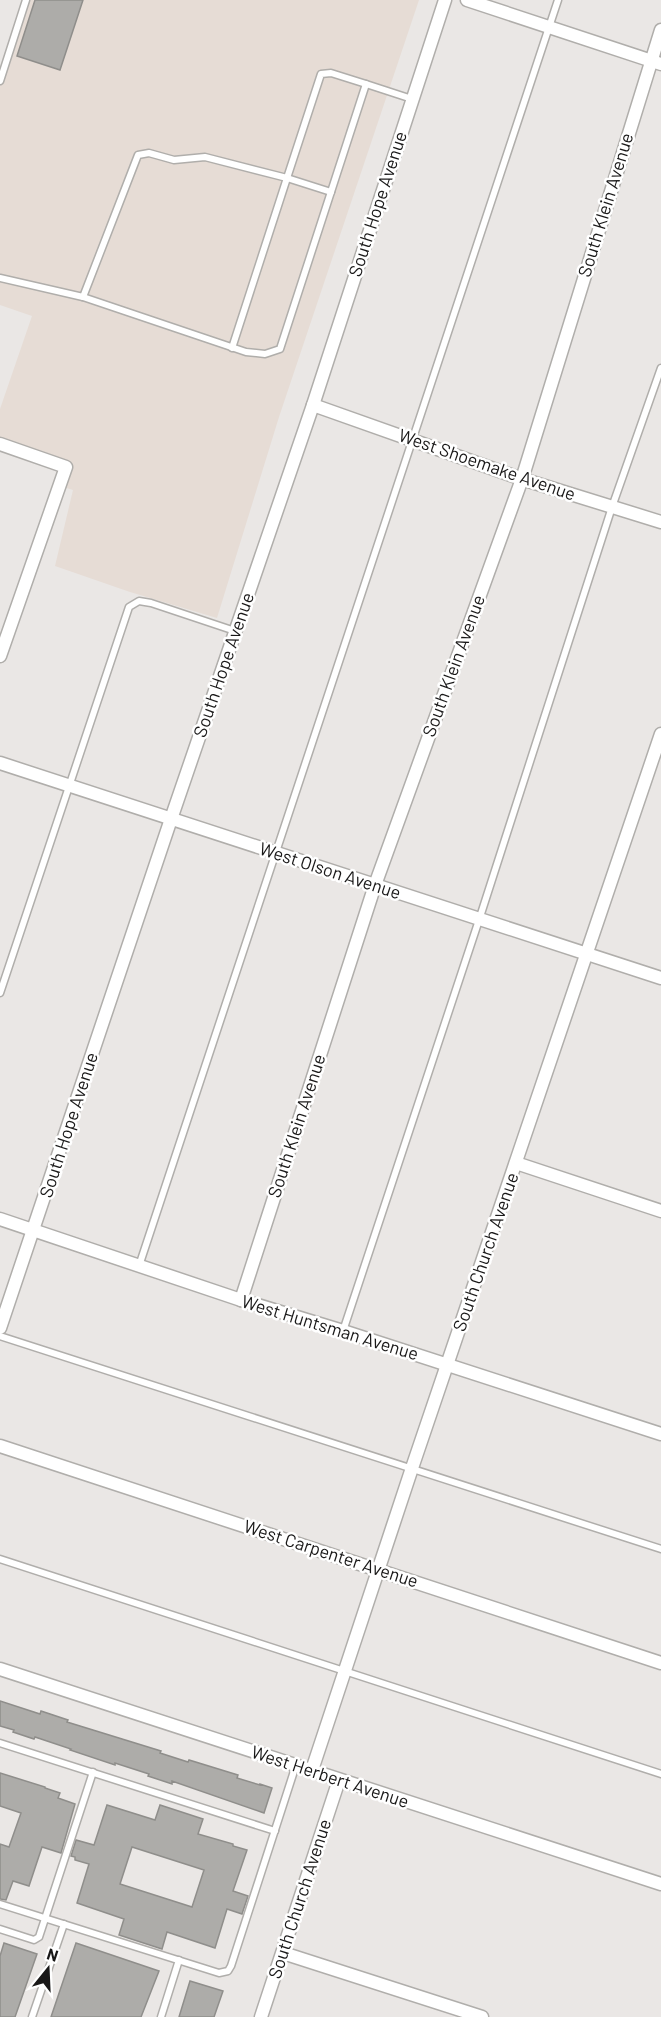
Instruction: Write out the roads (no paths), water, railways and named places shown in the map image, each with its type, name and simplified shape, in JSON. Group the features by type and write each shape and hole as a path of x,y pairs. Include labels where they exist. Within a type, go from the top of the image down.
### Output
{"street":[{"name":"South Hope Avenue","path":"0,1328 313,405 445,0"},
{"path":"467,0 656,62"},
{"name":"South Klein Avenue","path":"240,1300 375,885 522,479 656,62 661,30"},
{"name":"West Shoemake Avenue","path":"313,405 522,479 661,522"},
{"path":"0,444 66,467 0,656"},
{"name":"South Church Avenue","path":"312,1770 661,734"},
{"name":"West Olson Avenue","path":"0,762 661,978"},
{"path":"516,1163 661,1210"},
{"name":"West Huntsman Avenue","path":"0,1219 240,1300 343,1330 661,1434"},
{"name":"West Carpenter Avenue","path":"0,1446 661,1663"},
{"name":"West Herbert Avenue","path":"0,1669 661,1884"},
{"name":"South Church Avenue","path":"261,2017 339,1780"},
{"path":"283,1953 482,2017"}],"lane":[{"path":"0,81 26,0"},
{"path":"139,1266 558,0"},
{"path":"232,348 321,74 331,73 412,99"},
{"path":"0,278 83,297 246,352 265,354 280,349 366,84"},
{"path":"83,297 138,155 149,153 174,160 205,157 331,192"},
{"path":"343,1330 479,920 612,507 661,368"},
{"path":"0,993 129,607 139,601 151,603 235,632"},
{"path":"0,1336 661,1549"},
{"path":"0,1559 661,1774"},
{"path":"0,1743 275,1831"},
{"path":"0,1904 219,1973 228,1971 296,1765"},
{"path":"0,1929 34,1940 39,1937 93,1772"},
{"path":"32,2017 64,1924"},
{"path":"161,2017 179,1960"}]}
